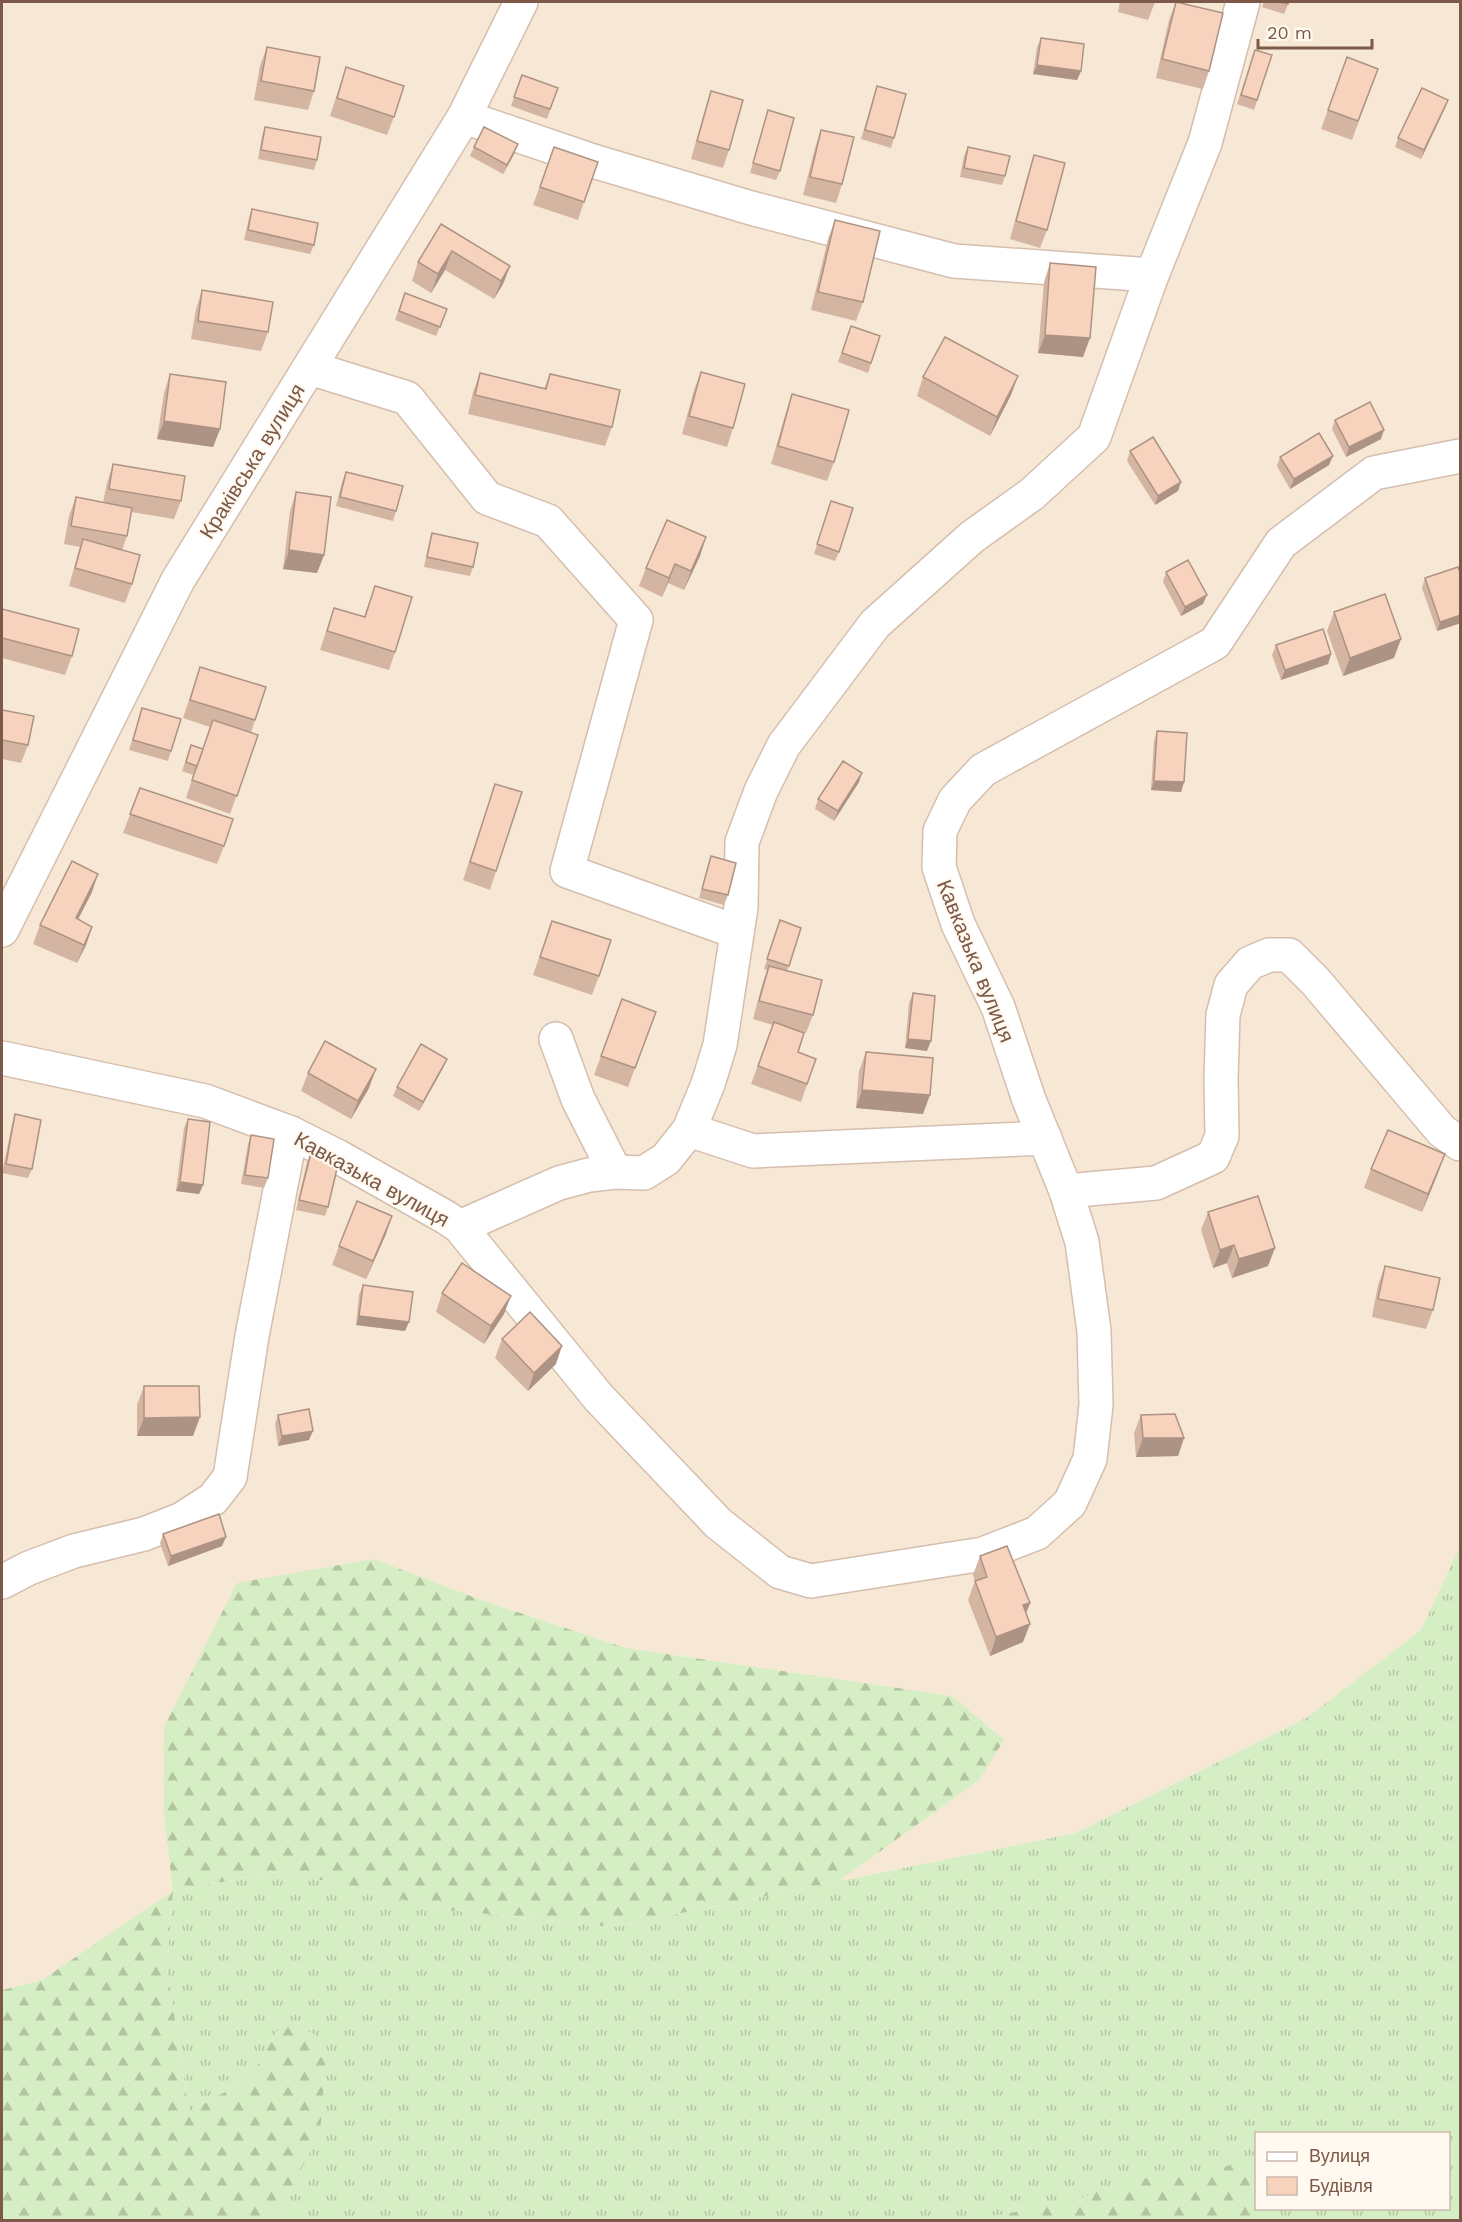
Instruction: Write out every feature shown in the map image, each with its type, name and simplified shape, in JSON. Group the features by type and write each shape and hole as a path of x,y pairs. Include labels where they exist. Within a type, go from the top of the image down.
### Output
{"street":[{"name":"Краківська вулиця","path":"2,930 178,580 464,117 521,2"},
{"path":"460,1227 559,1183 590,1174 644,1173 666,1159 688,1130 708,1084 720,1045 741,907 742,842 761,791 784,745 875,624 972,537 1032,494 1094,437 1152,275 1205,142 1243,2"},
{"path":"464,117 593,161 751,208 954,261 1152,275"},
{"path":"310,368 407,398 487,498 548,521 636,620 567,871 737,932"},
{"name":"Кавказька вулиця","path":"2,1058 205,1101 291,1133 347,1162 460,1227 599,1398 718,1523 780,1572 811,1581 983,1554 1037,1533 1070,1503 1090,1459 1096,1405 1094,1331 1082,1242 1066,1191 1029,1100 998,1007 958,924 939,867 940,831 955,800 982,770 1215,643 1281,543 1374,473 1461,456"},
{"path":"1066,1191 1156,1183 1213,1157 1222,1136 1223,1015 1231,985 1250,963 1269,956 1289,955 1316,982 1442,1131 1461,1144"},
{"path":"556,1039 578,1099 615,1172"},
{"path":"688,1130 753,1151 1045,1138"},
{"path":"2,1582 74,1551 144,1534 182,1519 213,1499 230,1477 252,1336 291,1133"}],"shaded area":[{"path":"2,2 1460,2 1460,1546 1421,1630 1308,1717 1076,1833 839,1881 979,1780 952,1696 626,1648 481,1600 374,1559 164,1817 173,1891 42,1980 2,1990"}],"green space":[{"path":"1460,1546 1460,2220 280,2220 286,2197 283,2022 250,2078 189,2112 167,1968 173,1891 282,1871 449,1910 613,1927 1076,1833 1308,1717 1421,1630"},
{"path":"374,1559 481,1600 626,1648 952,1696 1004,1740 979,1780 839,1881 613,1927 449,1910 282,1871 173,1891 164,1817 164,1727 237,1583"},
{"path":"173,1891 167,1968 189,2112 250,2078 283,2022 327,2039 320,2134 286,2197 280,2220 2,2220 2,1990 42,1980"},
{"path":"1255,2158 1255,2210 1261,2210 1255,2220 969,2220 1066,2203 1111,2187 1151,2177 1216,2169"}],"building":[{"path":"1176,2 1223,13 1209,71 1162,59"},
{"path":"1041,38 1084,44 1081,71 1037,65"},
{"path":"267,47 320,57 314,91 261,81"},
{"path":"1255,50 1272,55 1257,100 1241,95"},
{"path":"1347,57 1378,69 1358,121 1328,110"},
{"path":"346,67 404,86 394,117 337,98"},
{"path":"522,75 558,88 550,109 514,97"},
{"path":"877,86 906,94 894,138 865,130"},
{"path":"1422,88 1448,100 1424,150 1398,138"},
{"path":"711,91 743,100 729,150 697,141"},
{"path":"768,110 794,118 780,171 753,163"},
{"path":"265,127 321,137 317,160 261,150"},
{"path":"484,127 518,144 507,165 474,147"},
{"path":"821,130 854,137 842,184 810,177"},
{"path":"554,147 598,162 584,202 540,187"},
{"path":"968,147 1010,156 1005,176 964,168"},
{"path":"1034,155 1065,163 1047,230 1016,221"},
{"path":"252,209 318,223 314,245 248,230"},
{"path":"835,220 880,231 863,302 818,292"},
{"path":"441,224 510,266 501,281 452,251 438,274 418,262"},
{"path":"1050,263 1096,267 1090,338 1045,335"},
{"path":"202,290 273,302 268,332 198,321"},
{"path":"405,293 447,309 440,327 399,311"},
{"path":"851,326 880,336 871,363 842,353"},
{"path":"945,337 1018,376 997,417 923,377"},
{"path":"701,372 745,384 733,428 689,416"},
{"path":"480,373 546,389 550,374 620,390 612,427 475,395"},
{"path":"170,374 226,382 220,429 164,421"},
{"path":"792,394 849,410 834,462 778,446"},
{"path":"1370,402 1384,430 1349,447 1335,420"},
{"path":"1319,433 1333,456 1294,479 1280,457"},
{"path":"1153,437 1181,482 1158,496 1130,451"},
{"path":"113,464 185,476 181,501 109,489"},
{"path":"346,472 403,486 396,511 340,497"},
{"path":"296,492 331,497 324,555 289,550"},
{"path":"76,497 132,508 127,536 71,526"},
{"path":"831,501 853,508 839,552 817,544"},
{"path":"667,520 706,537 691,571 675,564 669,578 646,568"},
{"path":"432,533 478,543 473,567 427,557"},
{"path":"83,539 140,555 132,584 75,568"},
{"path":"1188,560 1207,595 1185,607 1166,572"},
{"path":"1458,567 1461,575 1461,615 1440,622 1425,578"},
{"path":"375,586 412,597 395,652 327,631 334,608 365,617"},
{"path":"1385,594 1401,639 1350,658 1334,612"},
{"path":"2,609 79,629 72,656 2,638"},
{"path":"1323,629 1331,654 1285,670 1276,645"},
{"path":"200,667 266,687 255,720 190,700"},
{"path":"142,708 181,719 171,751 133,740"},
{"path":"2,710 34,716 28,745 2,740"},
{"path":"213,720 258,735 237,796 192,780"},
{"path":"1157,731 1187,733 1184,782 1154,781"},
{"path":"191,745 203,749 197,766 186,762"},
{"path":"843,761 862,773 838,811 818,799"},
{"path":"495,784 522,792 496,871 470,862"},
{"path":"140,788 233,819 224,846 130,814"},
{"path":"711,856 736,863 728,895 702,889"},
{"path":"72,861 98,874 76,918 92,927 84,945 40,925"},
{"path":"780,920 801,928 789,966 767,959"},
{"path":"552,921 611,940 599,976 540,957"},
{"path":"769,966 822,980 813,1015 759,1001"},
{"path":"913,993 935,996 931,1041 908,1039"},
{"path":"622,999 656,1012 635,1068 601,1056"},
{"path":"774,1022 804,1033 798,1052 816,1059 807,1084 758,1066"},
{"path":"325,1041 376,1069 358,1101 308,1073"},
{"path":"421,1044 447,1059 423,1102 397,1087"},
{"path":"866,1052 933,1058 930,1095 862,1090"},
{"path":"15,1114 41,1120 32,1169 6,1164"},
{"path":"188,1119 210,1122 203,1185 180,1182"},
{"path":"1388,1130 1445,1154 1428,1194 1371,1169"},
{"path":"251,1135 274,1139 268,1178 245,1175"},
{"path":"311,1153 339,1160 328,1207 299,1200"},
{"path":"1258,1196 1275,1248 1239,1259 1234,1245 1220,1250 1208,1212"},
{"path":"357,1201 392,1216 373,1261 339,1246"},
{"path":"462,1263 511,1296 491,1326 442,1293"},
{"path":"1385,1266 1440,1278 1433,1310 1378,1299"},
{"path":"363,1285 413,1292 409,1322 359,1316"},
{"path":"530,1312 562,1346 534,1373 502,1339"},
{"path":"144,1386 199,1386 200,1417 144,1418"},
{"path":"309,1409 313,1431 282,1436 278,1415"},
{"path":"1175,1414 1184,1438 1143,1438 1141,1415"},
{"path":"219,1514 226,1537 171,1556 163,1534"},
{"path":"1007,1546 1030,1603 1023,1605 1030,1624 996,1637 975,1581 987,1577 980,1556"}]}
